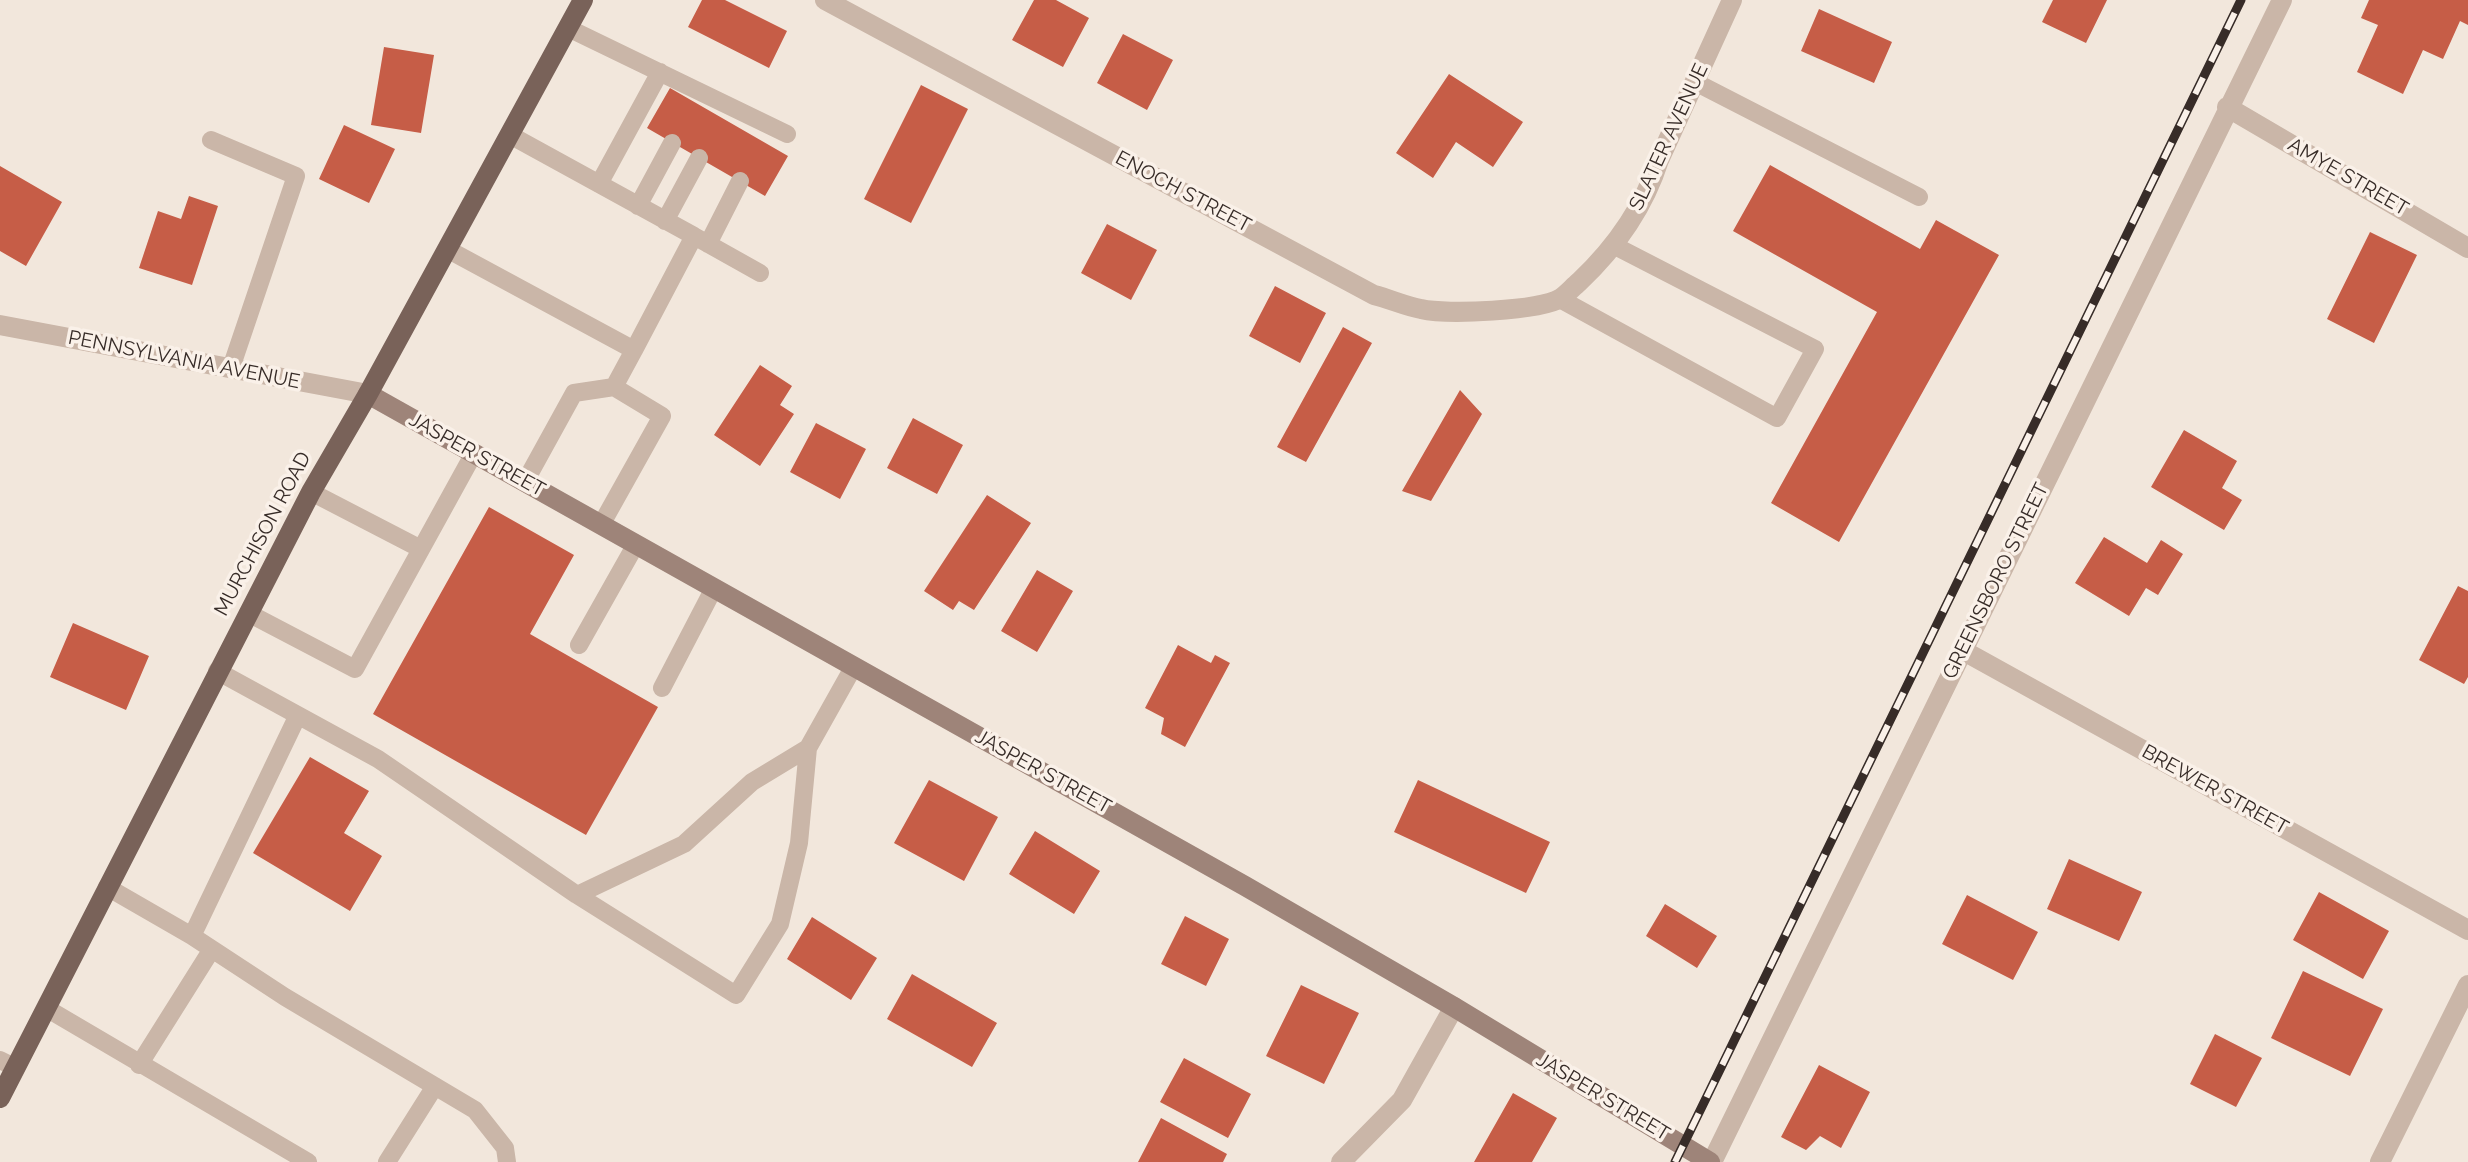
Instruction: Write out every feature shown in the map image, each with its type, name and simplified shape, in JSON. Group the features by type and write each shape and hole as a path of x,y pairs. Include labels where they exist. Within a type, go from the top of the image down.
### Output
{"main road":[{"name":"MURCHISON ROAD","path":"0,1098 8,1064 46,1008 311,492 368,394 583,0"}],"street":[{"name":"ENOCH STREET","path":"825,0 1374,295 1423,310 1474,312 1560,299"},
{"name":"SLATER AVENUE","path":"1560,299 1594,268 1626,229 1651,185 1732,0"},
{"name":"GREENSBORO STREET","path":"1711,1162 2282,0"},
{"name":"AMYE STREET","path":"2227,107 2468,248"},
{"name":"PENNSYLVANIA AVENUE","path":"0,325 368,394"},
{"name":"JASPER STREET","path":"368,394 1245,886 1711,1162"},
{"name":"BREWER STREET","path":"1962,650 2468,930"},
{"path":"2380,1162 2468,985"},
{"path":"1341,1162 1402,1100 1454,1007"}],"lane":[{"path":"568,28 660,72 697,97 765,133 787,134"},
{"path":"599,184 660,72"},
{"path":"1695,82 1919,197"},
{"path":"510,135 760,273"},
{"path":"211,140 296,176 231,368"},
{"path":"638,206 672,143"},
{"path":"665,221 699,158"},
{"path":"614,387 701,240 740,181"},
{"path":"1560,299 1777,418 1815,349 1613,245"},
{"path":"447,249 634,350"},
{"path":"525,482 574,393 614,387 662,416 601,525"},
{"path":"248,613 355,669 474,453"},
{"path":"311,492 421,549"},
{"path":"579,645 636,544"},
{"path":"662,688 714,588"},
{"path":"217,671 378,759 577,895 736,995 780,924 799,843 808,748 854,666"},
{"path":"192,936 298,715"},
{"path":"577,895 684,844 752,782 808,748"},
{"path":"107,887 475,1110 505,1148 507,1162"},
{"path":"139,1065 212,949"},
{"path":"46,1008 308,1162"},
{"path":"387,1162 435,1086"}],"building":[{"path":"702,0 725,0 787,31 769,68 688,27"},
{"path":"1034,0 1056,0 1089,18 1063,67 1012,40"},
{"path":"2053,0 2107,0 2086,43 2042,22"},
{"path":"2369,0 2468,0 2468,25 2460,21 2443,59 2423,50 2403,94 2357,72 2378,25 2361,18"},
{"path":"1819,9 1892,42 1874,83 1801,51"},
{"path":"1123,34 1173,60 1147,110 1097,83"},
{"path":"384,47 434,55 421,133 371,125"},
{"path":"1449,74 1523,122 1493,167 1456,142 1433,178 1396,153"},
{"path":"921,85 968,109 911,223 864,199"},
{"path":"670,88 788,156 765,196 647,128"},
{"path":"344,125 395,149 369,203 319,179"},
{"path":"1770,165 1920,249 1936,220 1999,255 1839,542 1771,503 1877,312 1733,231"},
{"path":"0,166 62,202 26,266 0,251"},
{"path":"189,196 218,206 192,285 139,268 158,211 181,219"},
{"path":"1107,224 1157,250 1131,300 1081,273"},
{"path":"2370,232 2417,255 2374,343 2327,319"},
{"path":"1275,286 1326,313 1300,363 1249,336"},
{"path":"1343,327 1372,343 1306,462 1277,447"},
{"path":"760,365 792,386 780,405 794,414 760,466 714,435"},
{"path":"1460,390 1482,414 1431,501 1402,491"},
{"path":"913,418 963,445 937,494 887,468"},
{"path":"816,423 866,449 840,499 790,472"},
{"path":"2184,430 2237,461 2222,488 2242,500 2224,530 2151,487"},
{"path":"987,495 1031,523 974,610 959,601 953,610 924,591"},
{"path":"489,507 574,555 530,634 658,707 586,835 373,714"},
{"path":"2104,537 2147,563 2161,540 2183,554 2158,595 2146,588 2129,616 2075,583"},
{"path":"1037,570 1073,591 1037,652 1001,631"},
{"path":"2458,586 2468,591 2468,677 2464,684 2419,660"},
{"path":"73,623 149,656 126,710 50,677"},
{"path":"1178,645 1211,663 1215,655 1230,663 1185,747 1161,734 1164,718 1145,708"},
{"path":"310,757 369,791 344,833 382,856 350,911 253,853"},
{"path":"929,780 998,817 964,881 894,843"},
{"path":"1418,780 1550,842 1526,893 1394,832"},
{"path":"1035,831 1100,871 1074,914 1009,874"},
{"path":"2069,859 2142,892 2119,941 2047,909"},
{"path":"2319,892 2389,931 2363,979 2293,940"},
{"path":"1967,895 2038,932 2013,980 1942,944"},
{"path":"1665,904 1717,936 1697,968 1646,936"},
{"path":"1185,916 1229,939 1206,986 1161,964"},
{"path":"812,917 877,958 851,1000 787,959"},
{"path":"2303,971 2383,1009 2350,1076 2271,1038"},
{"path":"912,974 997,1023 972,1067 887,1019"},
{"path":"1301,985 1359,1013 1324,1084 1266,1056"},
{"path":"2215,1034 2262,1058 2236,1107 2190,1084"},
{"path":"1184,1058 1251,1094 1228,1138 1160,1102"},
{"path":"1819,1065 1870,1092 1841,1148 1820,1136 1806,1150 1781,1137"},
{"path":"1513,1093 1557,1118 1532,1162 1474,1162"},
{"path":"1161,1118 1227,1154 1223,1162 1138,1162"}],"railway":[{"path":"1675,1162 2241,0"}]}
